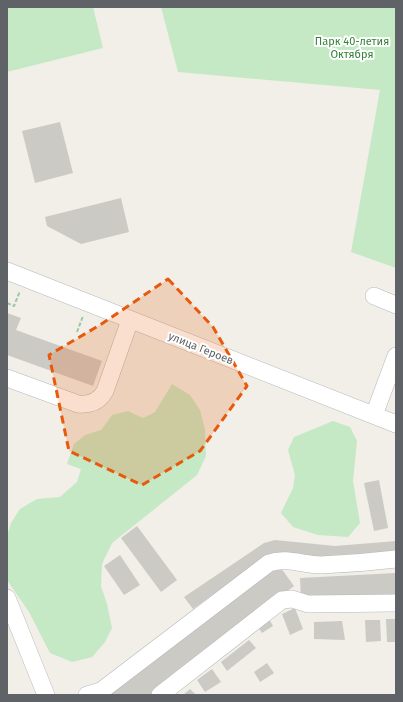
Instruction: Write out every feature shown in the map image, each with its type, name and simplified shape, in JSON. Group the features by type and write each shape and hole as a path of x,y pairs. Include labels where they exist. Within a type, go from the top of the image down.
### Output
{"street":[{"name":"улица Героев","path":"7,271 396,424"},
{"path":"374,296 396,304"},
{"path":"7,378 78,404 95,402 105,391 130,320"},
{"path":"374,416 396,356"},
{"path":"87,695 101,691 269,562 278,559 320,565 396,559"},
{"path":"7,598 46,695"},
{"path":"160,695 282,600 292,599 308,604 396,603"}],"path":[{"path":"7,303 14,306 22,286"},
{"path":"77,332 84,312"}],"highlighted area":[{"path":"168,279 213,327 247,386 200,451 142,485 69,451 49,355 100,325"}],"green space":[{"path":"7,7 93,7 103,48 7,72"},
{"name":"Парк 40-летия Октября","path":"161,7 396,7 396,268 351,252 380,90 178,72"},
{"path":"172,384 190,395 200,410 205,430 206,456 197,475 112,543 102,564 101,586 107,604 112,628 105,642 92,657 72,662 50,653 29,612 7,580 7,536 11,523 20,509 37,499 60,497 77,482 81,469 67,464 74,444 85,435 101,430 112,415 128,411 143,418 155,412"},
{"path":"333,421 350,427 357,441 353,481 360,523 348,537 318,535 293,527 281,513 293,488 295,475 288,450 294,437"}],"building":[{"path":"60,122 73,173 35,183 22,131"},
{"path":"121,198 129,232 81,244 47,226 45,217"},
{"path":"7,313 21,318 16,330 102,361 93,386 7,355"},
{"path":"379,480 388,528 374,531 364,483"},
{"path":"137,526 177,580 161,592 121,538"},
{"path":"275,540 335,546 396,541 396,554 332,558 267,555 193,609 184,597 264,543"},
{"path":"120,555 140,585 124,595 104,566"},
{"path":"278,564 294,586 150,695 107,695"},
{"path":"396,573 396,595 301,600 300,578"},
{"path":"295,608 303,629 290,635 282,614"},
{"path":"269,619 273,626 262,633 258,627"},
{"path":"386,619 396,619 396,642 387,642"},
{"path":"365,620 380,620 381,641 366,642"},
{"path":"342,621 345,640 314,639 314,622"},
{"path":"249,640 256,648 227,671 221,662"},
{"path":"267,663 274,673 260,682 254,672"},
{"path":"212,669 221,682 205,692 197,680"},
{"path":"190,689 196,695 183,695"}]}
